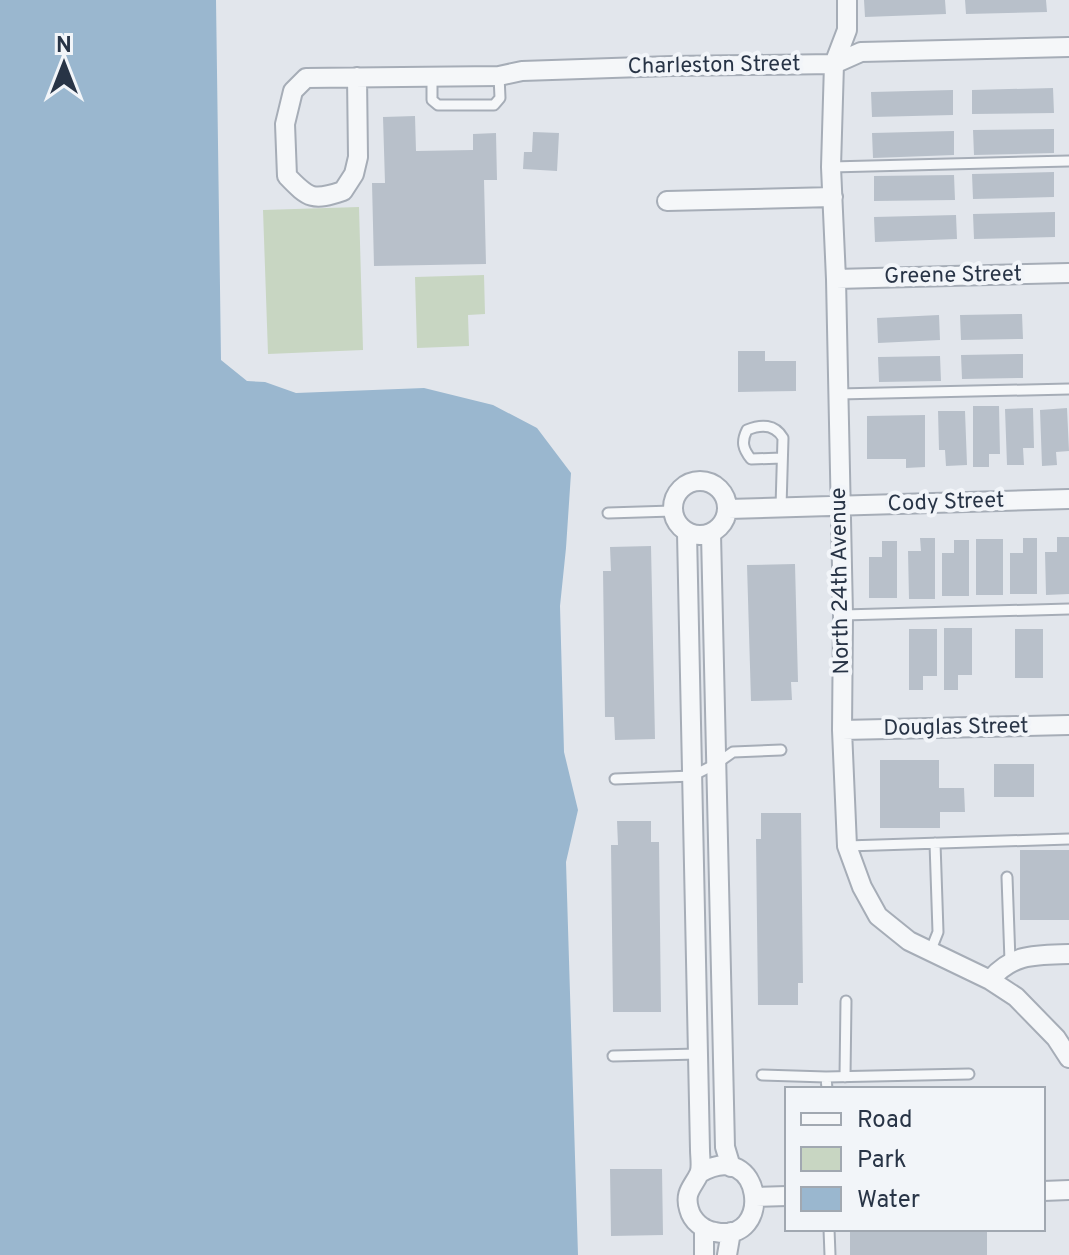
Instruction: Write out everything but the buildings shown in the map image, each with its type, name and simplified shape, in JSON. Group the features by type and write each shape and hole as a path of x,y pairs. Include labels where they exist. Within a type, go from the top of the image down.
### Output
{"street":[{"name":"North 24th Avenue","path":"847,0 847,30 834,64 831,167 847,846 862,887 878,916 909,941 990,980 1016,997 1056,1038 1069,1058"},
{"name":"Charleston Street","path":"357,77 358,157 354,174 343,191 320,198 301,191 287,176 285,124 293,91 306,78 357,77 499,76 522,71 834,64 861,52 1069,47"},
{"path":"667,201 833,197"},
{"name":"Greene Street","path":"836,279 1069,273"},
{"path":"699,481 708,482 723,492 728,509 726,520 719,528 703,536 687,533 675,520 672,511 673,502 683,487 699,481"},
{"name":"Cody Street","path":"728,509 1069,499"},
{"path":"687,533 700,1173"},
{"path":"711,534 725,1147 731,1167"},
{"name":"Douglas Street","path":"842,730 1069,725"},
{"path":"990,980 1010,961 1036,955 1069,954"},
{"path":"709,1167 731,1167 748,1178 756,1197 749,1219 731,1232 721,1233 704,1228 694,1220 688,1208 688,1195 691,1183 709,1167"},
{"path":"1045,1191 1069,1190"},
{"path":"756,1197 785,1196"},
{"path":"704,1228 704,1255"},
{"path":"727,1255 731,1232"}],"lane":[{"path":"432,77 432,100 438,105 494,105 500,98 499,76"},
{"path":"831,167 1069,161"},
{"path":"838,394 1069,389"},
{"path":"781,507 783,438 772,426 747,430 742,443 751,459 782,458"},
{"path":"608,513 672,511"},
{"path":"843,615 1069,609"},
{"path":"615,779 692,776 733,752 781,750"},
{"path":"847,846 1069,839"},
{"path":"930,952 938,932 935,843"},
{"path":"1007,877 1010,961"},
{"path":"845,1077 846,1001"},
{"path":"613,1056 698,1054"},
{"path":"762,1075 845,1077 969,1074"},
{"path":"826,1077 827,1087"},
{"path":"829,1231 830,1255"}],"green space":[{"path":"359,207 363,350 268,354 263,210"},
{"path":"484,275 485,314 468,315 469,346 417,348 415,277"}],"water":[{"path":"0,0 216,0 221,360 247,381 265,382 296,393 424,388 493,405 537,428 571,473 560,606 564,752 578,810 566,862 578,1255 0,1255"}]}
